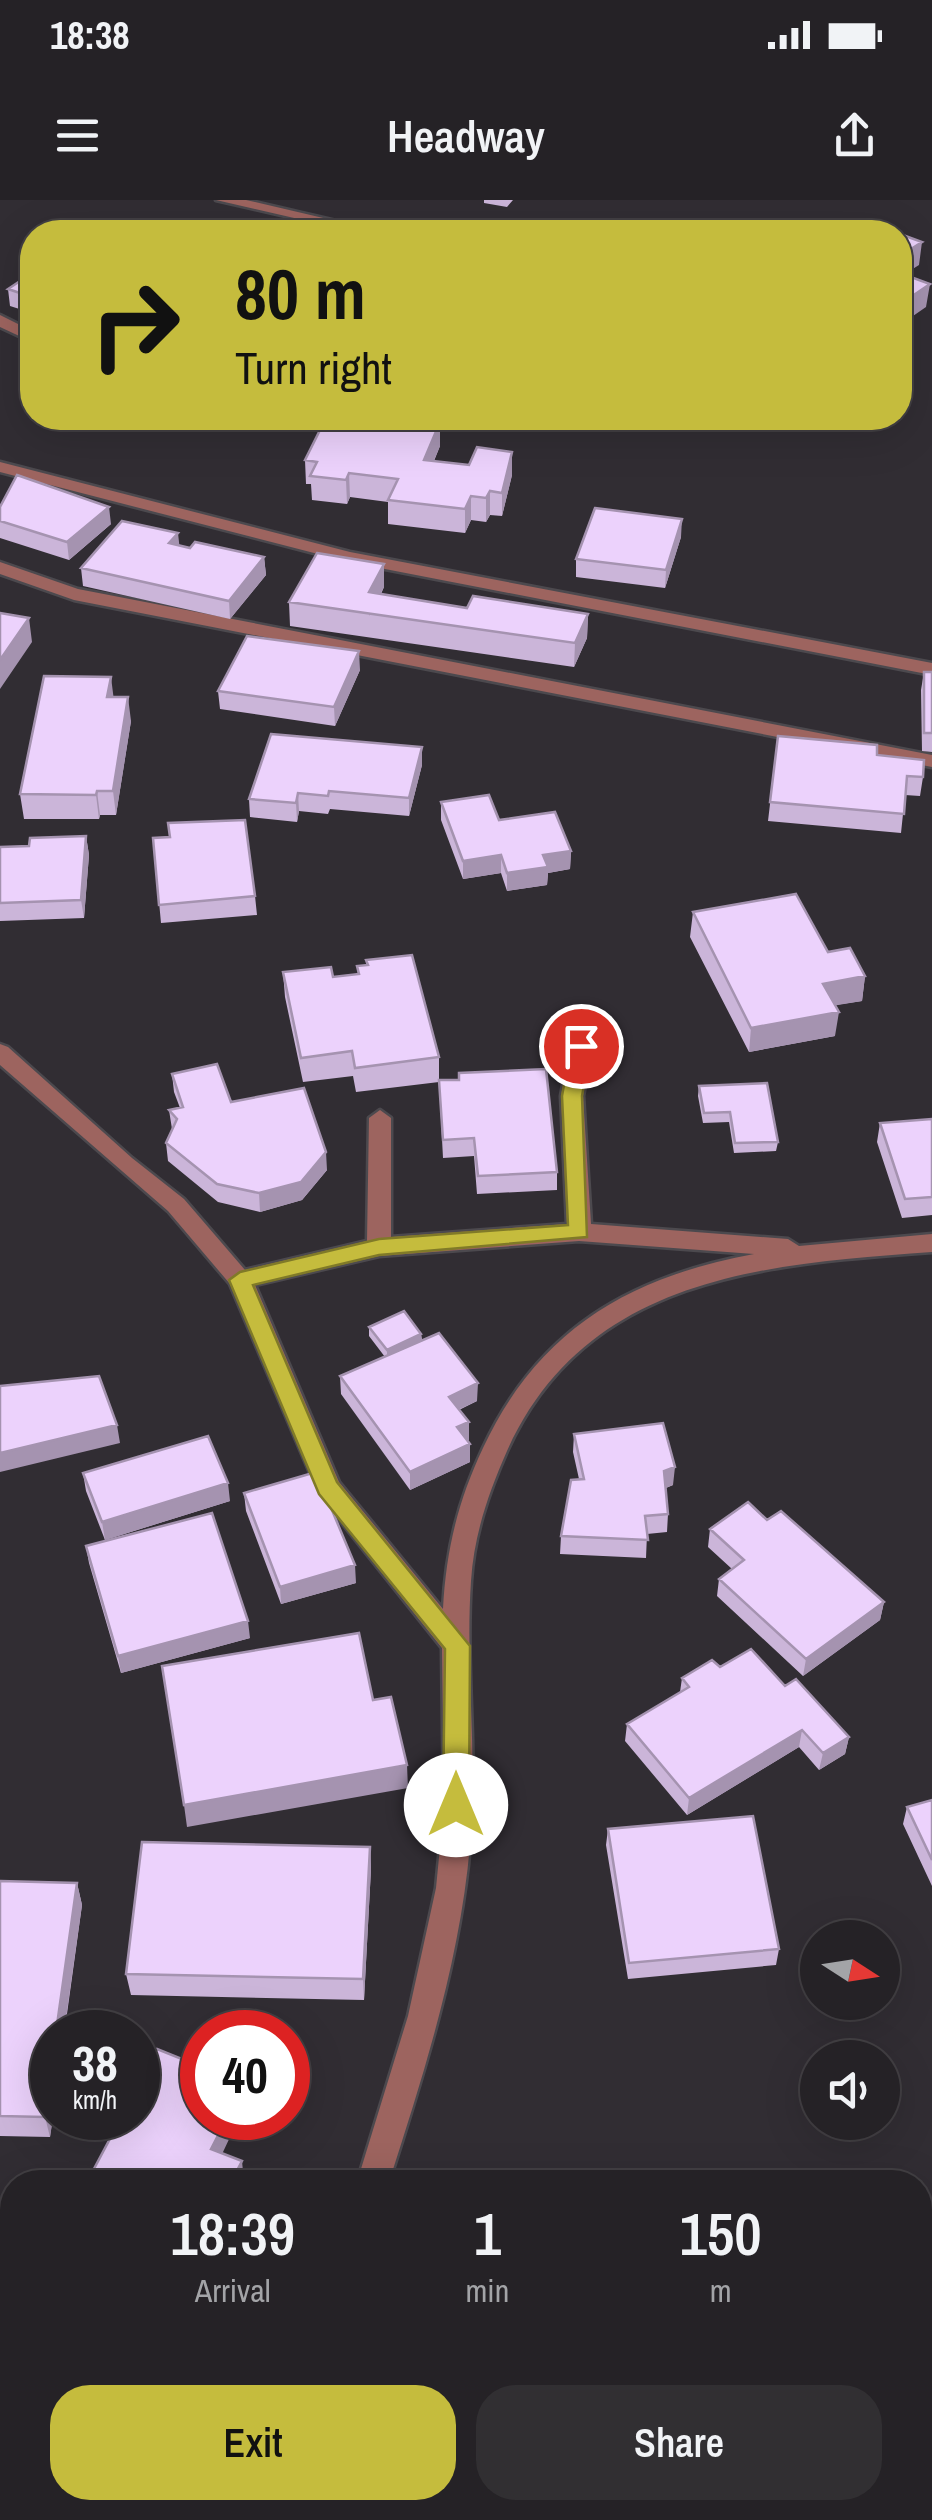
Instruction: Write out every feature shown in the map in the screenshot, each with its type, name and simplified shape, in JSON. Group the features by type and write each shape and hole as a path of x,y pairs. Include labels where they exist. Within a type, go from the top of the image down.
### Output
{"street":[{"path":"224,200 318,220"},
{"path":"0,468 349,557 932,669"},
{"path":"0,568 74,594 932,761"},
{"path":"579,1232 572,1096 581,1046"},
{"path":"0,1052 124,1164 176,1205 240,1280 328,1487 457,1646"},
{"path":"379,1247 380,1118"},
{"path":"240,1280 379,1247 579,1232 823,1250 932,1244"},
{"path":"377,2170 426,2016 456,1844 462,1539 493,1447 521,1394 564,1343 633,1298 685,1278 823,1250"}],"building":[{"path":"912,277 930,284 912,296"},
{"path":"20,281 20,293 8,289"},
{"path":"320,430 437,430 424,460 469,465 477,447 512,452 502,493 490,491 486,498 471,496 465,509 388,500 398,479 349,473 346,480 310,476 317,462 305,460"},
{"path":"17,475 109,507 67,542 0,521 0,507"},
{"path":"595,508 682,519 666,570 576,559"},
{"path":"122,521 178,533 169,543 190,548 195,542 264,557 229,601 81,568"},
{"path":"317,553 384,564 369,592 467,608 473,596 588,614 575,643 289,602"},
{"path":"0,613 29,618 0,660"},
{"path":"247,636 359,651 334,707 218,691"},
{"path":"924,672 932,672 932,733 924,733"},
{"path":"44,676 111,677 107,697 128,697 113,791 97,791 96,795 20,794"},
{"path":"271,734 422,747 409,798 329,791 328,796 298,793 296,803 249,799"},
{"path":"778,736 877,745 877,755 924,760 923,777 907,776 904,814 770,802"},
{"path":"489,795 499,820 555,812 571,851 543,855 548,867 507,873 501,855 463,861 441,802"},
{"path":"245,820 255,896 159,905 153,838 170,837 168,823"},
{"path":"86,836 81,900 0,903 0,847 29,846 30,838"},
{"path":"796,894 828,952 850,948 865,976 823,984 839,1012 751,1028 693,912"},
{"path":"412,955 439,1057 355,1068 352,1051 301,1058 283,972 331,967 333,977 359,974 357,966 368,965 366,960"},
{"path":"217,1064 231,1102 304,1088 326,1152 301,1182 259,1193 217,1184 166,1143 177,1119 169,1110 183,1107 172,1074"},
{"path":"546,1069 557,1172 478,1176 474,1138 443,1140 439,1080 459,1080 459,1073"},
{"path":"767,1083 778,1142 735,1143 730,1112 704,1113 699,1086"},
{"path":"932,1119 932,1197 905,1199 880,1123"},
{"path":"404,1311 421,1334 387,1350 369,1327"},
{"path":"439,1333 478,1383 449,1397 469,1422 457,1427 470,1444 410,1472 340,1376"},
{"path":"99,1376 117,1425 0,1453 0,1386"},
{"path":"663,1423 675,1467 664,1471 668,1514 645,1516 648,1540 561,1536 571,1480 584,1479 574,1434"},
{"path":"208,1436 228,1483 102,1522 83,1473"},
{"path":"316,1472 355,1565 280,1587 244,1493"},
{"path":"748,1502 767,1520 781,1511 884,1602 806,1659 719,1579 744,1560 710,1529"},
{"path":"212,1513 248,1621 118,1656 86,1546"},
{"path":"359,1633 373,1700 391,1697 407,1765 184,1805 162,1666"},
{"path":"751,1649 785,1686 796,1679 849,1737 823,1753 802,1730 689,1798 627,1724 689,1687 682,1678 712,1660 720,1667"},
{"path":"932,1800 932,1860 907,1807"},
{"path":"753,1816 779,1949 629,1963 608,1829"},
{"path":"142,1842 370,1847 363,1979 126,1974"},
{"path":"0,1881 77,1883 59,2010 30,2010 30,2117 0,2116"},
{"path":"160,2050 180,2058 180,2140 216,2140 211,2149 242,2161 237,2170 93,2170 109,2140 160,2140"}],"route":[{"path":"456,1805 457,1646 328,1487 240,1280 379,1247 579,1232 572,1096 581,1046"}]}
